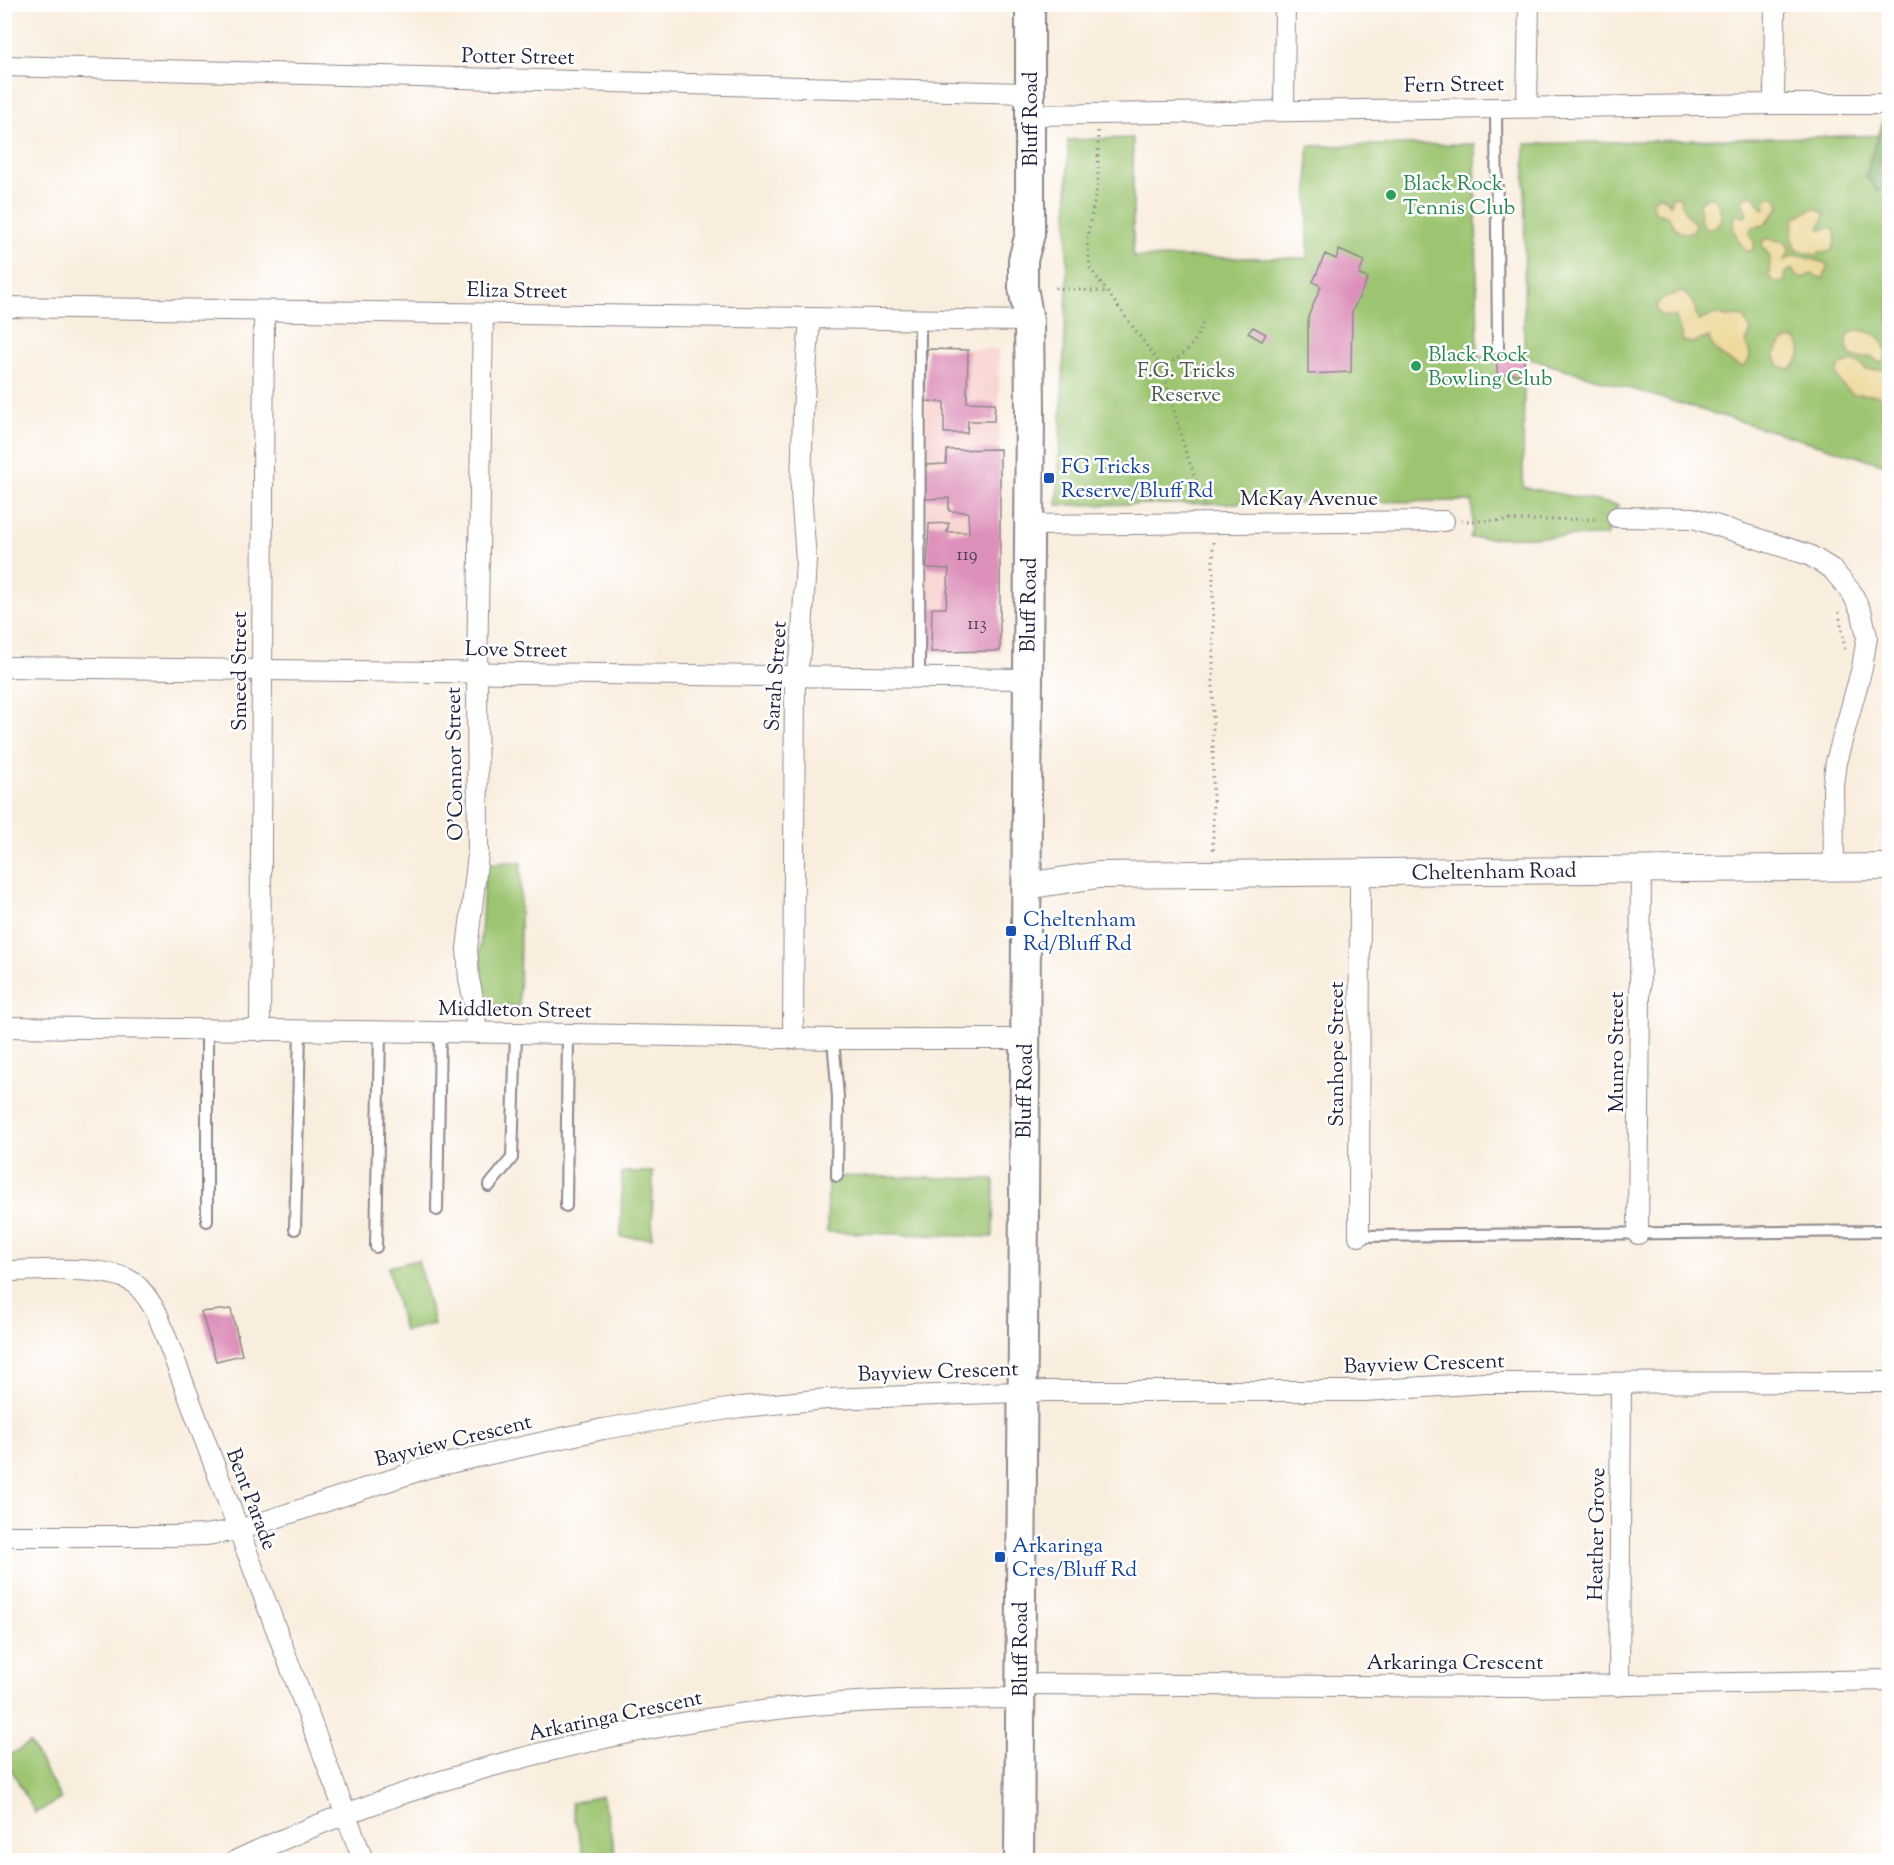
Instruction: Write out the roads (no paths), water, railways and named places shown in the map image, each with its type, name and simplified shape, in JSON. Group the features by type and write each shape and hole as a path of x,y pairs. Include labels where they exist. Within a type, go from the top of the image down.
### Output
{"main road":[{"name":"Bluff Road","path":"1019,1860 1029,321 1037,288 1038,259 1030,234 1030,4"}],"street":[{"path":"1284,111 1285,4"},
{"path":"1527,107 1529,4"},
{"path":"1774,104 1775,4"},
{"name":"Potter Street","path":"4,66 1030,104"},
{"name":"Fern Street","path":"1030,104 1098,115 1527,107 1880,104"},
{"name":"Eliza Street","path":"4,307 1029,321"},
{"name":"Smeed Street","path":"260,1031 264,311"},
{"name":"O'Connor Street","path":"476,1033 467,949 478,855 477,673 483,314"},
{"name":"Sarah Street","path":"793,1039 795,676 801,652 806,560 801,492 803,411 810,318"},
{"path":"1609,518 1693,518 1809,555 1832,569 1852,592 1862,614 1867,637 1862,668 1836,762 1833,785 1834,867"},
{"name":"McKay Avenue","path":"1029,525 1444,521"},
{"name":"Love Street","path":"4,667 1027,679"},
{"name":"Cheltenham Road","path":"1026,876 1890,867"},
{"name":"Munro Street","path":"1638,1234 1641,870"},
{"name":"Stanhope Street","path":"1359,1236 1360,872"},
{"name":"Middleton Street","path":"4,1027 793,1039 1025,1040"},
{"name":"Bent Parade","path":"4,1271 97,1271 119,1275 134,1283 148,1297 157,1313 363,1860"},
{"name":"Bayview Crescent","path":"4,1536 174,1536 205,1535 239,1530 427,1468 603,1429 741,1407 827,1399 1022,1392 1365,1391 1484,1383 1890,1382"},
{"name":"Heather Grove","path":"1618,1686 1621,1384"},
{"name":"Arkaringa Crescent","path":"237,1860 346,1814 520,1759 606,1738 695,1721 795,1707 1020,1691 1618,1686 1890,1680"}],"lane":[{"path":"1497,108 1498,349"},
{"path":"919,678 920,320"},
{"path":"207,1030 207,1221"},
{"path":"295,1229 300,1032"},
{"path":"376,1247 380,1032"},
{"path":"437,1210 440,1032"},
{"path":"489,1186 512,1158 516,1033"},
{"path":"566,1206 568,1034"},
{"path":"833,1039 838,1097 837,1176"},
{"path":"1359,1236 1890,1231"}],"place":[{"name":"Black Rock Tennis Club","path":"1391,195"},
{"name":"Black Rock Bowling Club","path":"1416,366"},
{"name":"FG Tricks Reserve/Bluff Rd","path":"1049,478"},
{"name":"Cheltenham Rd/Bluff Rd","path":"1011,931"},
{"name":"Arkaringa Cres/Bluff Rd","path":"1000,1557"}],"park label":[{"name":"F.G. Tricks Reserve","path":"1186,382"}]}
